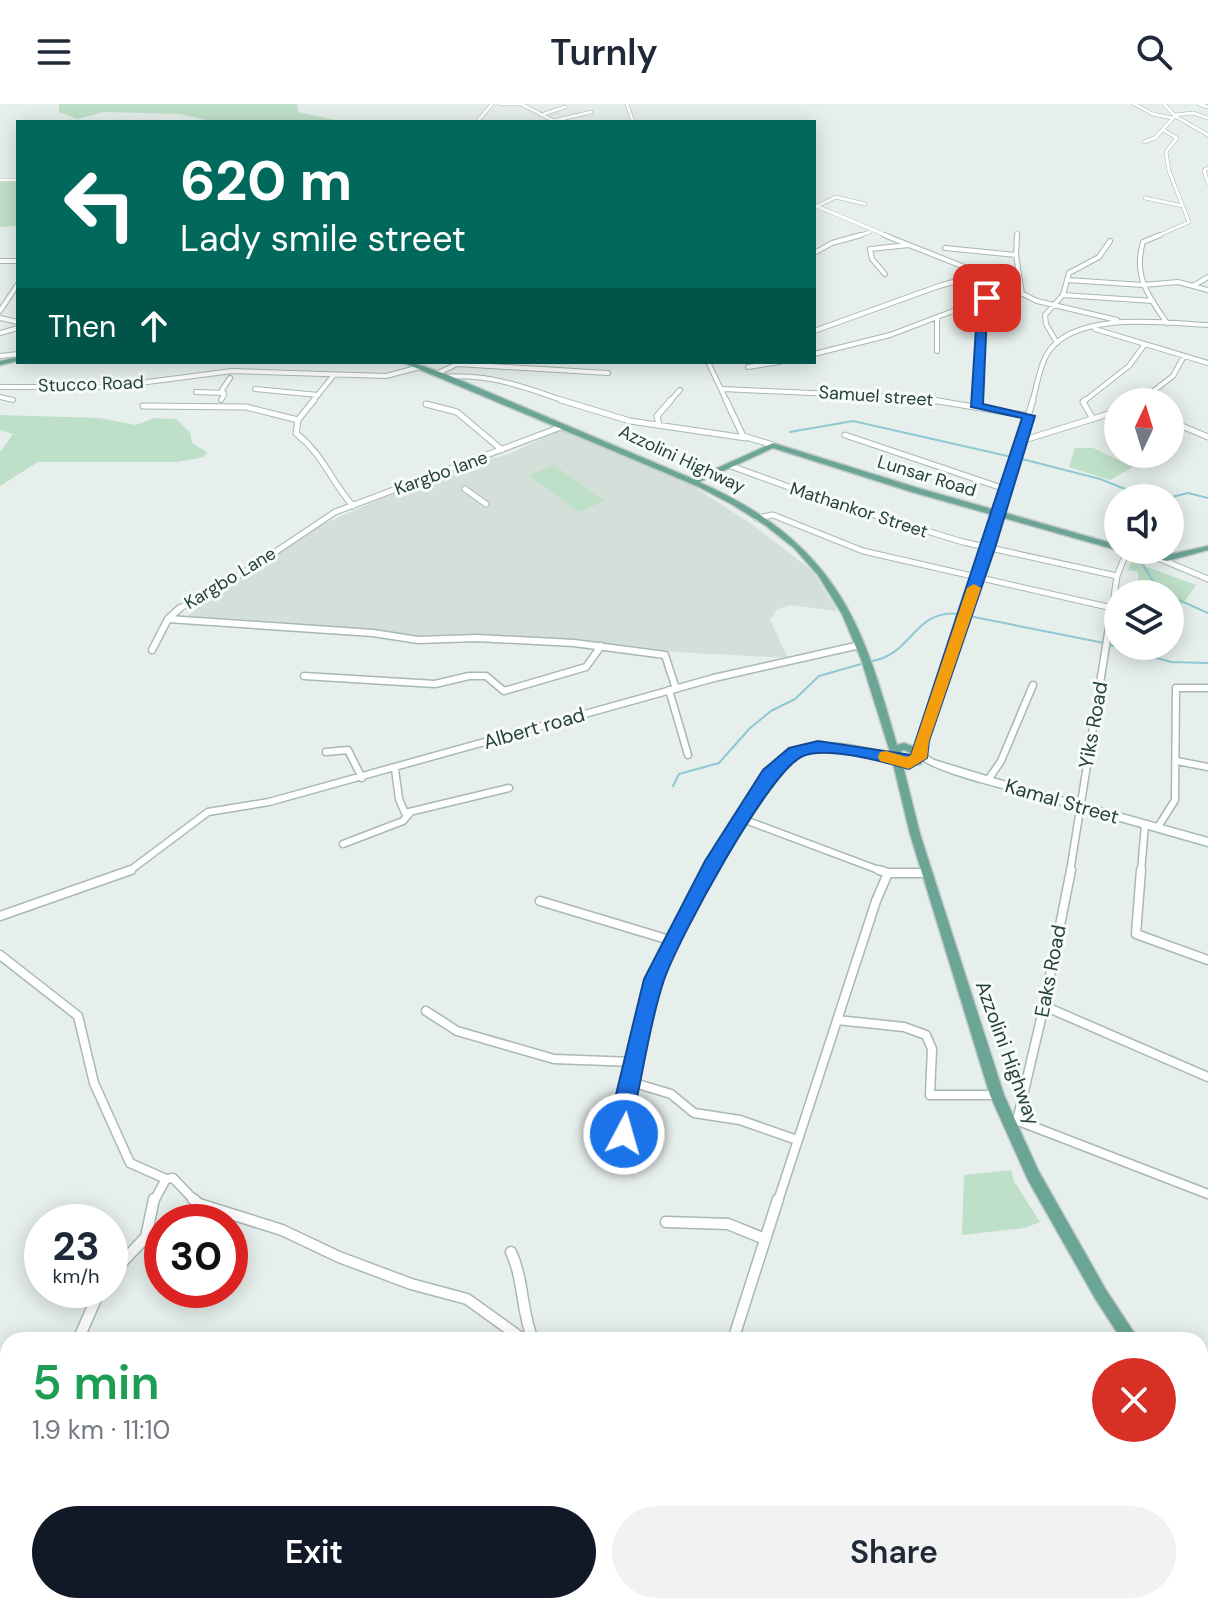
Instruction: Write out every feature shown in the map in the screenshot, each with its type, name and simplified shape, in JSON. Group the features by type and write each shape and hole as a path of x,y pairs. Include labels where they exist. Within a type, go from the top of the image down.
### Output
{"main road":[{"name":"Azzolini Highway","path":"411,364 692,482 790,540 818,569 840,601 860,645 890,737 907,755 927,873 997,1095 1011,1118 1046,1200 1126,1332"},
{"path":"692,482 773,445"},
{"name":"Lunsar Road","path":"773,445 1104,544"},
{"path":"1184,555 1208,548"}],"street":[{"path":"479,120 492,104 522,104 551,120"},
{"path":"1134,104 1149,113 1174,116 1193,113 1208,118"},
{"path":"1164,104 1174,116 1208,135"},
{"path":"1199,104 1208,107"},
{"path":"541,115 565,107"},
{"path":"562,120 591,112"},
{"path":"1144,142 1155,140 1174,116"},
{"path":"1165,131 1177,138 1166,155 1169,171 1190,220 1143,242 1136,268 1167,323"},
{"path":"1208,168 1204,170 1208,183"},
{"path":"816,206 836,197 865,204"},
{"path":"1145,198 1183,206"},
{"path":"816,206 1055,306 1122,321 1208,325"},
{"path":"816,252 832,243 872,231"},
{"path":"1017,233 1016,255 1022,294"},
{"path":"1057,343 1045,319 1063,295 1074,269 1099,257 1110,241"},
{"path":"885,274 872,259 870,249 911,245"},
{"path":"945,248 1016,255"},
{"path":"816,330 982,274"},
{"path":"1193,286 1208,277"},
{"path":"1067,280 1143,285 1173,282 1208,290"},
{"path":"0,311 16,288"},
{"path":"816,354 862,344 1011,289"},
{"path":"1063,295 1153,301"},
{"path":"977,407 980,384 978,351 985,300"},
{"path":"937,318 937,351"},
{"path":"633,1164 623,1123 654,979 740,818 769,774 802,749 825,747 907,755 978,577 1046,358 1057,343 1074,333 1122,321"},
{"path":"1092,328 1208,363"},
{"path":"1093,419 1083,402 1129,366 1145,344"},
{"path":"1157,388 1173,376 1184,356"},
{"path":"440,375 457,364 608,373"},
{"path":"529,368 532,364"},
{"path":"709,364 746,438"},
{"path":"748,367 767,364"},
{"name":"Stucco Road","path":"0,387 109,387 232,371 386,376 420,367"},
{"path":"440,375 464,375 510,384 593,411 773,445"},
{"path":"333,376 298,420 296,433 312,446 330,469 333,484 353,506"},
{"path":"221,400 222,390 230,378"},
{"path":"255,389 318,395"},
{"name":"Samuel street","path":"723,389 919,398 1029,416"},
{"path":"659,425 657,416 680,390"},
{"path":"196,392 224,393"},
{"path":"0,397 13,400"},
{"path":"426,404 457,412 502,450"},
{"path":"143,406 246,407 298,420"},
{"path":"1021,441 1104,415"},
{"name":"Kargbo lane","path":"323,520 561,427"},
{"path":"1184,427 1208,437"},
{"path":"845,435 1005,489"},
{"name":"Mathankor Street","path":"731,466 869,514 988,548"},
{"path":"465,489 486,504"},
{"path":"757,518 773,515 863,551 1104,606"},
{"name":"Kargbo Lane","path":"152,650 168,619 183,606 253,567 323,520"},
{"path":"988,548 1117,576"},
{"name":"Yiks Road","path":"1116,580 1122,564"},
{"path":"1172,564 1208,579"},
{"path":"168,619 373,633 418,640 477,638 601,646 665,655 688,755"},
{"name":"Albert road","path":"0,916 128,872 208,812 269,802 395,769 524,729 860,645"},
{"path":"304,676 435,684 469,676 486,676 504,691 586,667 601,646"},
{"name":"Yiks Road","path":"1080,806 1104,658"},
{"path":"988,780 1001,761 1033,685"},
{"path":"1158,827 1175,800 1176,688 1208,688"},
{"path":"326,752 348,750 362,778"},
{"name":"Kamal Street","path":"907,755 1208,842"},
{"path":"1177,761 1208,767"},
{"path":"395,769 403,811 409,814"},
{"path":"343,844 403,821 409,814 509,788"},
{"name":"Eaks Road","path":"1011,1118 1044,1006 1080,806"},
{"path":"740,818 888,873 927,873"},
{"path":"1145,824 1136,934 1208,960"},
{"path":"736,1332 876,901 888,873"},
{"path":"540,901 673,941"},
{"path":"0,955 78,1016 94,1083 130,1163 166,1179 173,1178 183,1184 189,1196 199,1204 282,1230 339,1257 411,1284 467,1299 513,1332"},
{"path":"1044,1006 1208,1077"},
{"path":"426,1011 457,1031 554,1059 634,1062"},
{"path":"837,1020 904,1027 926,1035 932,1049 930,1095 997,1095"},
{"path":"631,1082 671,1094 694,1113 740,1120 797,1140"},
{"path":"1011,1118 1208,1194"},
{"path":"128,1256 146,1237 155,1195 166,1179"},
{"path":"666,1222 728,1224 765,1239"},
{"path":"511,1252 518,1267 524,1318 530,1332"},
{"path":"82,1332 92,1308"}],"shaded area":[{"path":"566,427 693,486 753,525 814,572 837,611 791,605 777,609 770,620 788,658 656,651 554,640 433,640 306,625 186,617 297,536 460,467 509,454"}],"green space":[{"path":"59,104 297,104 298,112 336,120 206,120 180,114 104,112 77,119 59,112"},
{"path":"0,182 16,182 16,226 0,227"},
{"path":"0,415 99,418 136,425 154,418 176,419 190,432 192,443 207,452 204,457 177,462 38,462 0,486 0,452 13,434 0,430"},
{"path":"1075,448 1093,448 1104,453 1104,468 1131,468 1110,480 1069,467"},
{"path":"554,465 605,501 579,512 528,475"},
{"path":"1130,564 1142,564 1182,580 1138,580 1138,572 1128,570"},
{"path":"1184,581 1196,585 1184,602"},
{"path":"1011,1170 1014,1181 1040,1222 1024,1228 962,1235 964,1175"}],"waterway":[{"path":"790,432 853,421 1012,457"},
{"path":"1018,458 1113,484"},
{"path":"1184,494 1208,498"},
{"path":"1143,564 1152,580"},
{"path":"1184,602 1208,613"},
{"path":"872,661 897,650 933,618 961,614"},
{"path":"969,616 1104,643"},
{"path":"1164,660 1208,663"},
{"path":"673,786 679,774 719,763 750,728 771,711 795,699 819,676 861,664"}],"slow traffic":[{"path":"886,757 909,763 919,758 921,741 974,588"}],"route":[{"path":"624,1134 623,1111 654,979 712,866 769,774 795,752 807,748 832,747 895,757 909,763 919,758 921,741 988,548 1029,416 977,407 980,384 978,351 982,312 987,298"}]}
